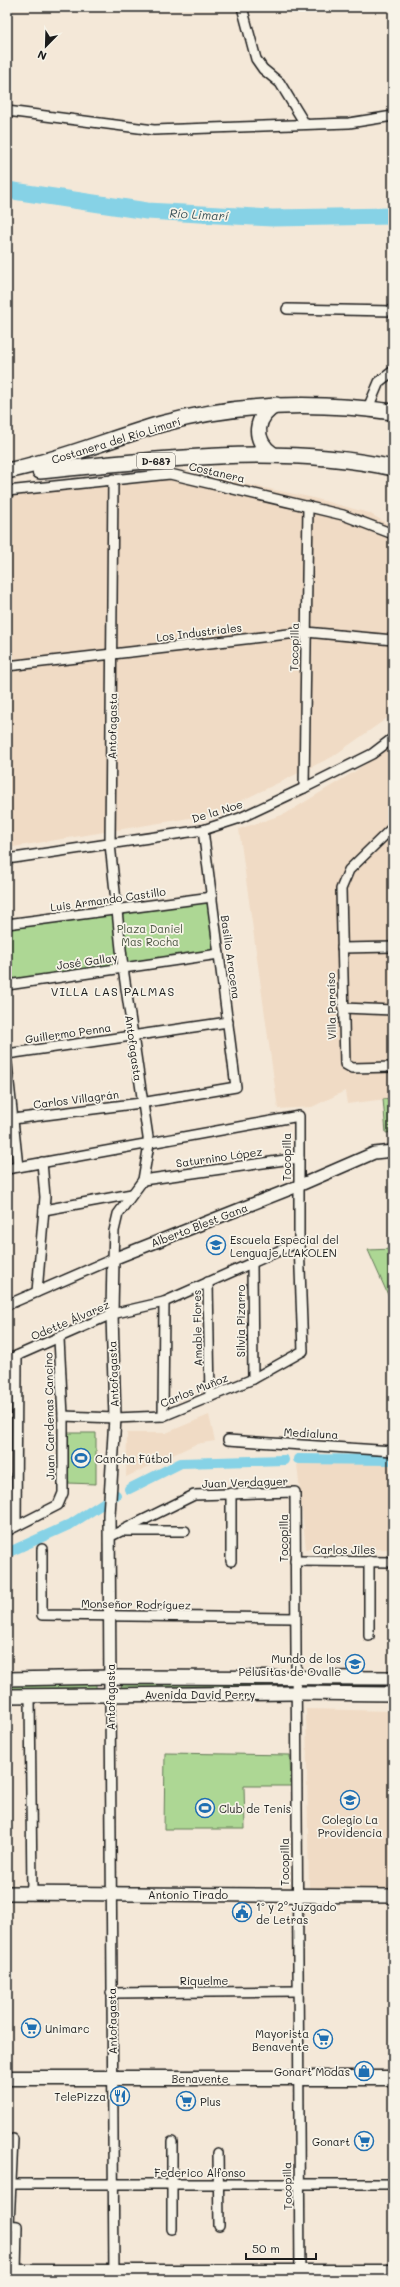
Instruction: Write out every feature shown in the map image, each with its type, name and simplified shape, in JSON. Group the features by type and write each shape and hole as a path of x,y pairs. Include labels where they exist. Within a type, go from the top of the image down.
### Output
{"highway":[{"name":"Costanera del Río Limarí","path":"7,471 60,458 180,419 217,412 276,405 325,405 368,408 393,412"},
{"path":"272,454 260,442 258,431 262,416 276,405"},
{"name":"Costanera del Río Limarí","path":"7,474 144,462 272,454 336,458 393,468"}],"main road":[{"name":"Avenida David Perry","path":"7,1680 111,1677 393,1678"},
{"name":"Avenida David Perry","path":"7,1696 295,1693 393,1694"},
{"name":"Antonio Tirado","path":"7,1893 393,1896"},
{"name":"Benavente","path":"7,2078 393,2078"},
{"path":"11,2272 114,2276 300,2276 393,2272"}],"street":[{"path":"242,7 256,59 263,70 280,83 305,124"},
{"path":"7,111 154,130 349,123 393,116"},
{"path":"286,309 393,311"},
{"path":"368,408 379,382 393,371"},
{"name":"Costanera","path":"7,491 170,474 343,515 393,534"},
{"name":"Antofagasta","path":"114,479 110,844 141,1103 149,1144 144,1180 118,1214 114,1231 113,1258 112,1314 115,1418 109,1515 109,1616 111,1677 111,1993 114,2276"},
{"name":"Tocopilla","path":"304,788 308,506"},
{"name":"Los Industriales","path":"7,666 306,632 393,640"},
{"name":"De la Noe","path":"7,859 203,830 240,818 304,788 372,754 393,738"},
{"name":"Villa Paraíso","path":"393,827 349,870 341,889 345,1064 352,1068 393,1067"},
{"name":"Basilio Aracena","path":"203,830 236,1087"},
{"name":"Luis Armando Castillo","path":"7,924 117,911 212,897"},
{"path":"342,948 393,947"},
{"name":"José Gallay","path":"7,985 219,954"},
{"path":"343,1008 393,1010"},
{"name":"Guillermo Penna","path":"7,1054 228,1022"},
{"path":"7,1064 18,1167"},
{"name":"Carlos Villagrán","path":"13,1119 141,1103 236,1087"},
{"name":"Tocopilla","path":"149,1144 298,1116 299,1242 303,1351"},
{"path":"7,1169 149,1144"},
{"name":"Alberto Blest Gana","path":"7,1305 113,1258 298,1186 374,1153 393,1151"},
{"name":"Saturnino López","path":"144,1180 299,1158"},
{"path":"37,1292 45,1197 42,1162"},
{"path":"44,1210 132,1194"},
{"name":"Odette Álvarez","path":"7,1360 59,1339 112,1314 164,1302 299,1242"},
{"name":"Silvia Pizarro","path":"252,1263 253,1379"},
{"name":"Amable Flores","path":"208,1282 210,1397"},
{"path":"163,1416 164,1302"},
{"name":"Juan Cardenas Cancino","path":"16,1526 58,1505 63,1494 59,1339"},
{"name":"Carlos Muñoz","path":"62,1416 115,1418 163,1416 253,1379 303,1351"},
{"path":"7,1531 16,1526 17,1356"},
{"name":"Medialuna","path":"228,1440 393,1450"},
{"name":"Tocopilla","path":"295,1492 298,2184 300,2276"},
{"name":"Juan Verdaguer","path":"109,1537 194,1495 295,1492"},
{"path":"230,1493 231,1561"},
{"path":"121,1531 186,1531"},
{"name":"Monseñor Rodríguez","path":"42,1549 42,1615 295,1618"},
{"name":"Carlos Jiles","path":"295,1561 393,1562"},
{"path":"369,1561 369,1636"},
{"path":"30,1696 32,1894"},
{"name":"Riquelme","path":"111,1993 297,1991"},
{"path":"11,2272 17,2226 9,2225 13,2139"},
{"path":"172,2142 172,2229"},
{"path":"218,2153 219,2226"},
{"name":"Federico Alfonso","path":"10,2184 393,2184"}],"shaded area":[{"path":"166,468 309,497 369,513 393,527 393,714 332,757 214,814 7,848 7,488 88,484"},
{"path":"393,743 393,1098 347,1104 345,1091 312,1107 278,1109 239,829 285,814 354,772"},
{"path":"209,1415 215,1441 196,1444 126,1477 127,1433 166,1433"},
{"path":"297,1464 393,1464 393,1549 306,1549"},
{"name":"Colegio La Providencia","path":"306,1709 393,1711 393,1892 309,1890"}],"green space":[{"name":"Plaza Daniel Mas Rocha","path":"209,900 215,951 125,965 120,913"},
{"name":"Plaza Daniel Mas Rocha","path":"115,913 121,966 7,982 7,926"},
{"path":"393,1098 393,1132 386,1133 383,1099"},
{"path":"393,1249 393,1306 368,1250"},
{"name":"Cancha Fútbol","path":"67,1433 96,1433 96,1484 67,1483"},
{"path":"122,1682 282,1682 285,1689 121,1688"},
{"path":"7,1683 96,1683 96,1690 7,1691"},
{"path":"393,1683 393,1691 304,1687 304,1684"},
{"name":"Club de Tenis","path":"165,1753 290,1755 291,1786 244,1786 245,1829 164,1829"}],"waterway":[{"name":"Río Limarí","path":"7,190 147,211 272,218 393,216"},
{"path":"298,1459 393,1460"},
{"path":"129,1489 181,1463 284,1460"},
{"path":"7,1553 71,1524 116,1495"}],"place":[{"name":"Escuela Especial del Lenguaje LLAKOLEN","path":"216,1245"},
{"name":"Cancha Fútbol","path":"81,1458"},
{"name":"Mundo de los Pelusitas de Ovalle","path":"355,1664"},
{"name":"Colegio La Providencia","path":"350,1800"},
{"name":"Club de Tenis","path":"205,1808"},
{"name":"1º y 2° Juzgado de Letras","path":"242,1912"},
{"name":"Unimarc","path":"31,2028"},
{"name":"Mayorista Benavente","path":"323,2039"},
{"name":"Gonart Modas","path":"364,2071"},
{"name":"TelePizza","path":"120,2096"},
{"name":"Plus","path":"186,2101"},
{"name":"Gonart","path":"364,2141"}],"district":[{"name":"VILLA LAS PALMAS","path":"113,991"}]}
